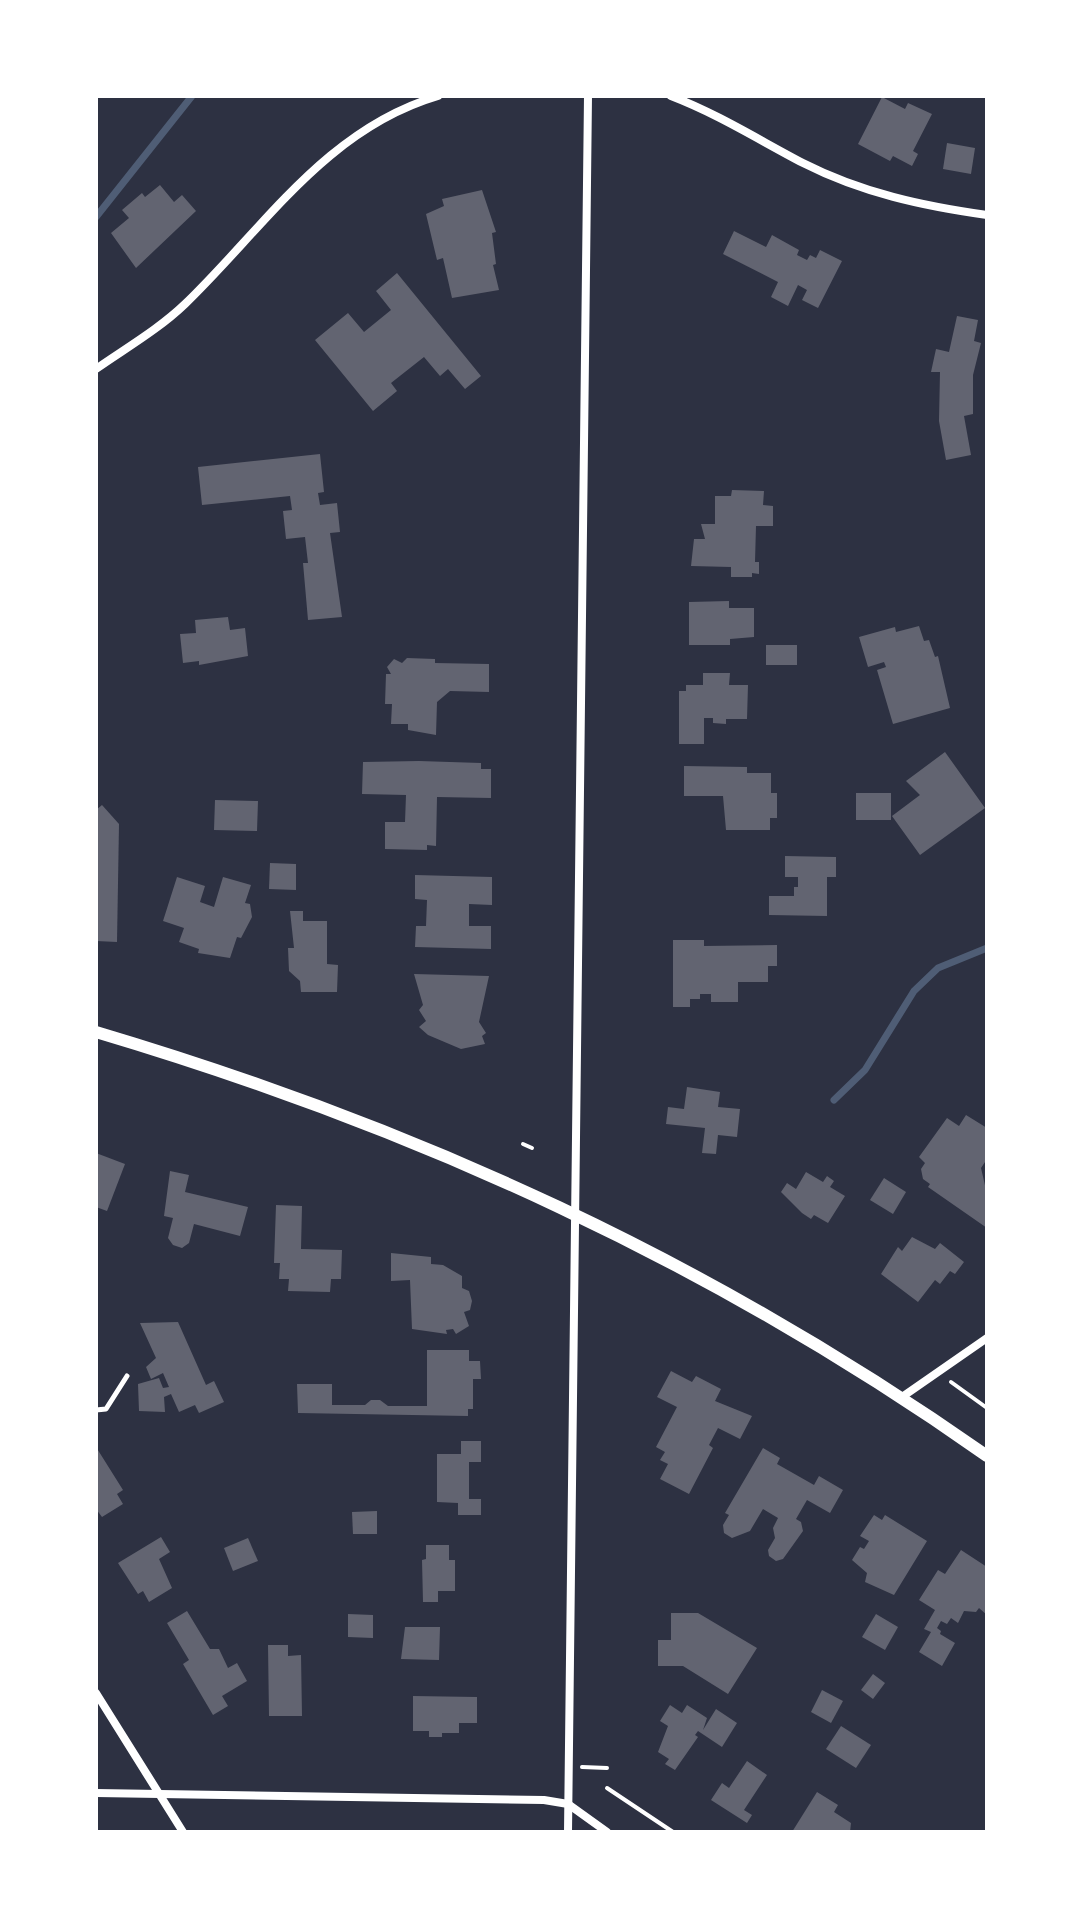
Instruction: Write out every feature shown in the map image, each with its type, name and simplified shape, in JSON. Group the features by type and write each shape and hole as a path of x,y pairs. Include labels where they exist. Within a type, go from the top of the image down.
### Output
{"street":[{"path":"96,369 184,305 300,180 354,136 438,96"},
{"path":"568,1832 588,96"},
{"path":"671,96 715,113 805,164 857,186 912,204 987,215"},
{"path":"96,1032 300,1098 574,1211 688,1270 902,1397 987,1456"},
{"path":"902,1397 987,1338"},
{"path":"96,1693 183,1832"},
{"path":"96,1793 544,1800 568,1804 607,1832"}],"lane":[{"path":"96,1410 106,1409 114,1401 127,1376"}],"path":[{"path":"523,1144 532,1148"},
{"path":"936,1371 987,1408"},
{"path":"568,1766 607,1768"},
{"path":"607,1788 673,1832"}],"building":[{"path":"882,97 905,109 908,103 932,114 913,151 918,154 912,166 893,156 890,161 858,144"},
{"path":"947,143 975,148 971,174 943,169"},
{"path":"160,185 174,202 182,195 196,211 136,268 111,233 129,218 122,210 142,193 145,197"},
{"path":"482,190 496,232 492,233 496,264 493,265 499,290 452,298 443,258 437,260 426,214 444,206 442,199"},
{"path":"734,231 766,247 772,235 799,250 797,255 807,260 810,255 816,258 820,250 842,261 818,308 802,300 807,290 798,285 788,306 771,297 778,282 723,254"},
{"path":"397,273 481,376 465,389 448,369 440,376 424,357 391,383 397,391 373,411 315,340 348,313 364,332 391,310 376,291"},
{"path":"957,316 978,320 974,341 981,343 973,375 973,414 964,416 971,455 946,460 939,421 940,372 931,372 936,349 949,352"},
{"path":"320,454 324,492 318,493 320,505 337,503 340,532 330,533 342,617 308,620 303,563 308,563 305,537 286,539 283,511 292,510 290,496 202,505 198,467"},
{"path":"732,490 764,491 763,505 773,506 773,526 756,526 755,562 759,562 759,574 752,573 752,577 731,577 731,567 691,566 694,539 705,539 701,524 715,524 715,496 731,496"},
{"path":"729,601 729,608 754,608 754,637 730,639 730,645 689,645 689,602"},
{"path":"228,617 230,630 245,628 248,656 199,665 199,661 183,663 180,634 196,633 195,620"},
{"path":"919,626 924,641 929,640 935,657 938,656 950,708 893,724 877,670 886,667 884,662 868,667 859,637 895,627 896,632"},
{"path":"766,645 797,645 797,665 766,665"},
{"path":"407,658 435,659 435,663 489,664 489,692 450,691 437,702 436,735 408,730 408,724 391,724 392,704 385,704 386,674 391,674 387,667 394,659 402,663"},
{"path":"703,673 730,673 729,685 748,685 747,719 726,719 726,724 713,723 713,718 704,718 704,744 679,744 679,691 686,691 686,685 703,685"},
{"path":"945,752 985,808 920,855 892,816 920,795 906,781"},
{"path":"363,762 481,763 481,769 491,769 491,798 437,797 436,846 427,845 427,850 385,849 385,822 405,822 406,795 362,794"},
{"path":"684,766 747,767 747,773 771,773 771,793 777,793 777,818 770,818 770,830 726,830 723,796 684,796"},
{"path":"856,793 891,793 891,820 856,820"},
{"path":"215,800 258,801 257,831 214,830"},
{"path":"102,805 119,824 117,942 96,941 96,810"},
{"path":"785,856 836,857 836,877 827,877 827,916 769,915 769,896 794,896 794,887 798,887 798,877 785,877"},
{"path":"270,863 296,864 296,890 269,889"},
{"path":"415,875 492,877 492,905 469,904 469,926 491,926 491,949 415,947 416,926 426,926 427,900 415,899"},
{"path":"177,877 205,886 200,902 214,907 223,877 251,885 245,903 250,904 252,917 241,938 237,937 230,958 198,953 199,949 179,942 184,928 163,921"},
{"path":"290,911 303,911 303,921 327,921 327,964 338,965 337,992 301,992 300,981 289,971 288,948 294,948"},
{"path":"673,940 704,940 704,946 777,945 777,966 768,966 768,982 738,982 738,1002 711,1002 711,994 700,994 700,999 690,999 690,1007 673,1007"},
{"path":"414,974 489,976 479,1022 486,1033 482,1036 485,1044 461,1049 428,1035 419,1027 426,1021 419,1010 423,1005"},
{"path":"687,1087 720,1092 718,1107 740,1109 737,1137 718,1135 716,1154 702,1153 705,1128 666,1124 668,1107 684,1109"},
{"path":"966,1115 987,1128 987,1159 981,1168 987,1194 987,1228 928,1187 930,1184 923,1179 921,1169 925,1163 919,1157 947,1118 959,1126"},
{"path":"96,1153 125,1164 107,1211 96,1207"},
{"path":"170,1171 189,1175 185,1192 248,1207 240,1236 194,1224 189,1243 182,1248 173,1245 168,1238 173,1218 164,1216"},
{"path":"806,1172 823,1182 827,1176 834,1181 830,1187 845,1196 828,1223 814,1215 811,1219 781,1192 787,1183 796,1189"},
{"path":"884,1178 906,1192 893,1214 870,1200"},
{"path":"276,1205 302,1206 301,1249 342,1250 341,1279 331,1279 330,1292 288,1291 289,1279 279,1279 280,1263 274,1263"},
{"path":"912,1237 935,1249 940,1243 964,1262 955,1274 950,1271 940,1284 935,1280 918,1302 881,1274 898,1247 902,1251"},
{"path":"391,1253 431,1257 431,1264 443,1265 462,1276 462,1288 469,1291 472,1301 470,1310 464,1312 469,1326 456,1334 453,1329 446,1330 447,1334 412,1329 410,1280 391,1281"},
{"path":"178,1322 206,1385 214,1381 224,1402 199,1413 195,1405 179,1412 171,1394 164,1397 165,1412 139,1411 138,1384 159,1378 163,1388 169,1387 163,1373 151,1379 146,1367 156,1358 140,1323"},
{"path":"427,1350 469,1350 469,1361 480,1361 481,1379 473,1379 473,1409 468,1409 468,1416 298,1413 297,1384 332,1384 332,1405 365,1405 371,1400 380,1400 388,1406 427,1406"},
{"path":"671,1371 692,1382 696,1376 721,1389 715,1401 752,1416 740,1439 718,1428 709,1445 713,1448 689,1494 660,1479 668,1464 660,1460 665,1452 656,1447 677,1407 657,1397"},
{"path":"461,1441 481,1441 481,1462 469,1462 469,1499 481,1499 481,1515 458,1515 458,1503 437,1502 437,1454 461,1454"},
{"path":"96,1447 123,1490 117,1494 123,1504 102,1517 96,1509"},
{"path":"763,1448 780,1458 777,1464 814,1485 819,1476 843,1490 830,1513 807,1500 796,1519 801,1522 803,1531 783,1559 776,1561 769,1556 768,1550 775,1538 773,1528 778,1518 763,1509 750,1531 732,1538 724,1533 723,1525 729,1515 725,1513"},
{"path":"377,1511 377,1534 353,1534 352,1512"},
{"path":"874,1515 882,1520 885,1515 927,1541 894,1595 865,1582 867,1573 852,1560 860,1547 864,1549 869,1541 860,1536"},
{"path":"161,1537 170,1552 159,1559 172,1588 149,1602 143,1591 138,1594 118,1563"},
{"path":"248,1538 258,1561 233,1571 224,1548"},
{"path":"426,1545 449,1545 449,1560 455,1560 455,1591 438,1591 438,1602 423,1602 422,1560 426,1559"},
{"path":"961,1550 987,1567 987,1615 979,1608 976,1612 964,1611 958,1623 951,1618 947,1624 941,1621 937,1628 940,1634 955,1643 942,1666 919,1652 931,1632 924,1629 935,1610 919,1600 938,1570 945,1574"},
{"path":"187,1611 210,1649 219,1649 228,1668 237,1663 247,1681 222,1696 228,1706 213,1715 183,1664 189,1660 167,1623"},
{"path":"671,1613 698,1613 757,1648 728,1694 683,1666 658,1666 658,1640 671,1640"},
{"path":"348,1614 373,1615 373,1638 348,1637"},
{"path":"876,1614 898,1627 885,1650 862,1637"},
{"path":"405,1627 440,1627 439,1660 401,1659"},
{"path":"268,1645 288,1645 288,1656 301,1655 302,1716 269,1716"},
{"path":"873,1674 885,1683 873,1699 861,1690"},
{"path":"822,1690 843,1701 831,1723 811,1712"},
{"path":"413,1696 477,1697 477,1723 459,1723 459,1733 442,1733 442,1737 429,1737 429,1731 413,1731"},
{"path":"670,1705 682,1713 687,1705 707,1718 703,1730 716,1709 737,1723 722,1747 698,1731 695,1735 698,1737 675,1770 665,1764 669,1759 658,1752 668,1726 660,1721"},
{"path":"841,1726 871,1745 856,1768 826,1749"},
{"path":"747,1761 767,1775 744,1810 752,1815 747,1823 711,1800 722,1783 729,1788"},
{"path":"817,1792 838,1805 834,1812 851,1823 850,1832 792,1832"}],"waterway":[{"path":"96,217 192,96"},
{"path":"834,1100 865,1070 914,991 938,968 987,948"}]}
